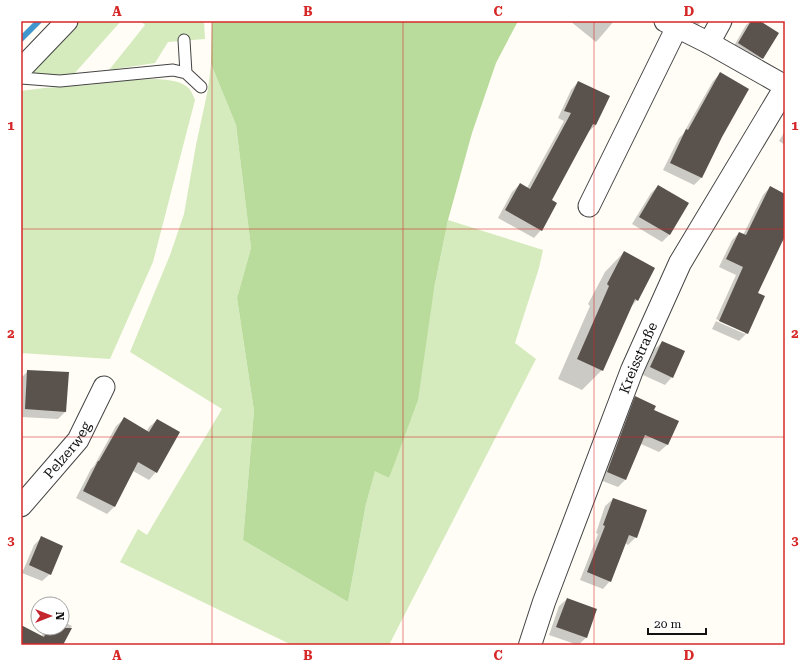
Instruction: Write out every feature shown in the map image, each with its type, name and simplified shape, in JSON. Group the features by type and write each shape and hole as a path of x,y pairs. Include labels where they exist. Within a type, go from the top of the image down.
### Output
{"street":[{"path":"21,69 67,21"},
{"path":"709,44 721,21"},
{"path":"589,206 671,24 785,87"},
{"name":"Kreisstraße","path":"530,645 544,602 632,370 680,263 785,87"},
{"name":"Pelzerweg","path":"21,506 78,440 104,387"}],"lane":[{"path":"184,40 186,73"},
{"path":"21,78 60,81 173,70 186,73 201,88"}],"green space":[{"path":"77,21 121,21 74,74 60,75 30,73"},
{"path":"140,21 204,21 205,39 168,42 155,63 109,70 145,25"},
{"path":"212,21 518,21 496,63 472,133 448,220 434,289 418,400 389,478 375,471 366,504 348,602 243,540 254,411 237,298 251,248 236,125 211,64"},
{"path":"211,64 236,125 251,248 237,298 254,411 243,540 348,602 366,504 375,470 389,478 434,289 448,220 543,250 539,268 515,343 536,359 389,645 292,645 120,562 138,529 147,535 222,409 130,352 170,255 184,214 196,145 208,89"},
{"path":"156,79 183,84 191,90 195,100 153,262 110,359 21,353 21,91 125,80"}],"building":[{"path":"751,21 760,21 779,33 763,59 738,43"},
{"path":"720,72 749,89 722,137 702,178 670,163 686,129 688,130"},
{"path":"578,81 610,96 596,125 593,124 552,200 557,203 542,231 505,210 520,183 530,189 571,113 564,111"},
{"path":"658,185 689,203 670,235 639,217"},
{"path":"770,186 785,194 785,236 758,293 765,296 748,334 719,321 743,267 726,259 739,232 746,235"},
{"path":"624,251 655,268 638,301 635,299 603,371 577,359 609,286 607,284"},
{"path":"662,341 685,351 673,378 650,367"},
{"path":"27,370 69,372 66,412 25,409"},
{"path":"635,396 656,406 654,410 679,421 668,445 645,435 626,480 607,472"},
{"path":"124,417 149,432 157,419 180,432 157,473 138,462 115,507 83,491 98,461"},
{"path":"613,498 647,510 637,538 629,535 611,582 587,572 605,526 603,525"},
{"path":"41,536 63,546 51,575 29,565"},
{"path":"567,598 597,609 587,638 556,627"},
{"path":"21,625 30,630 30,636 68,636 63,645 21,645"}],"waterway":[{"path":"21,39 39,21"}]}
